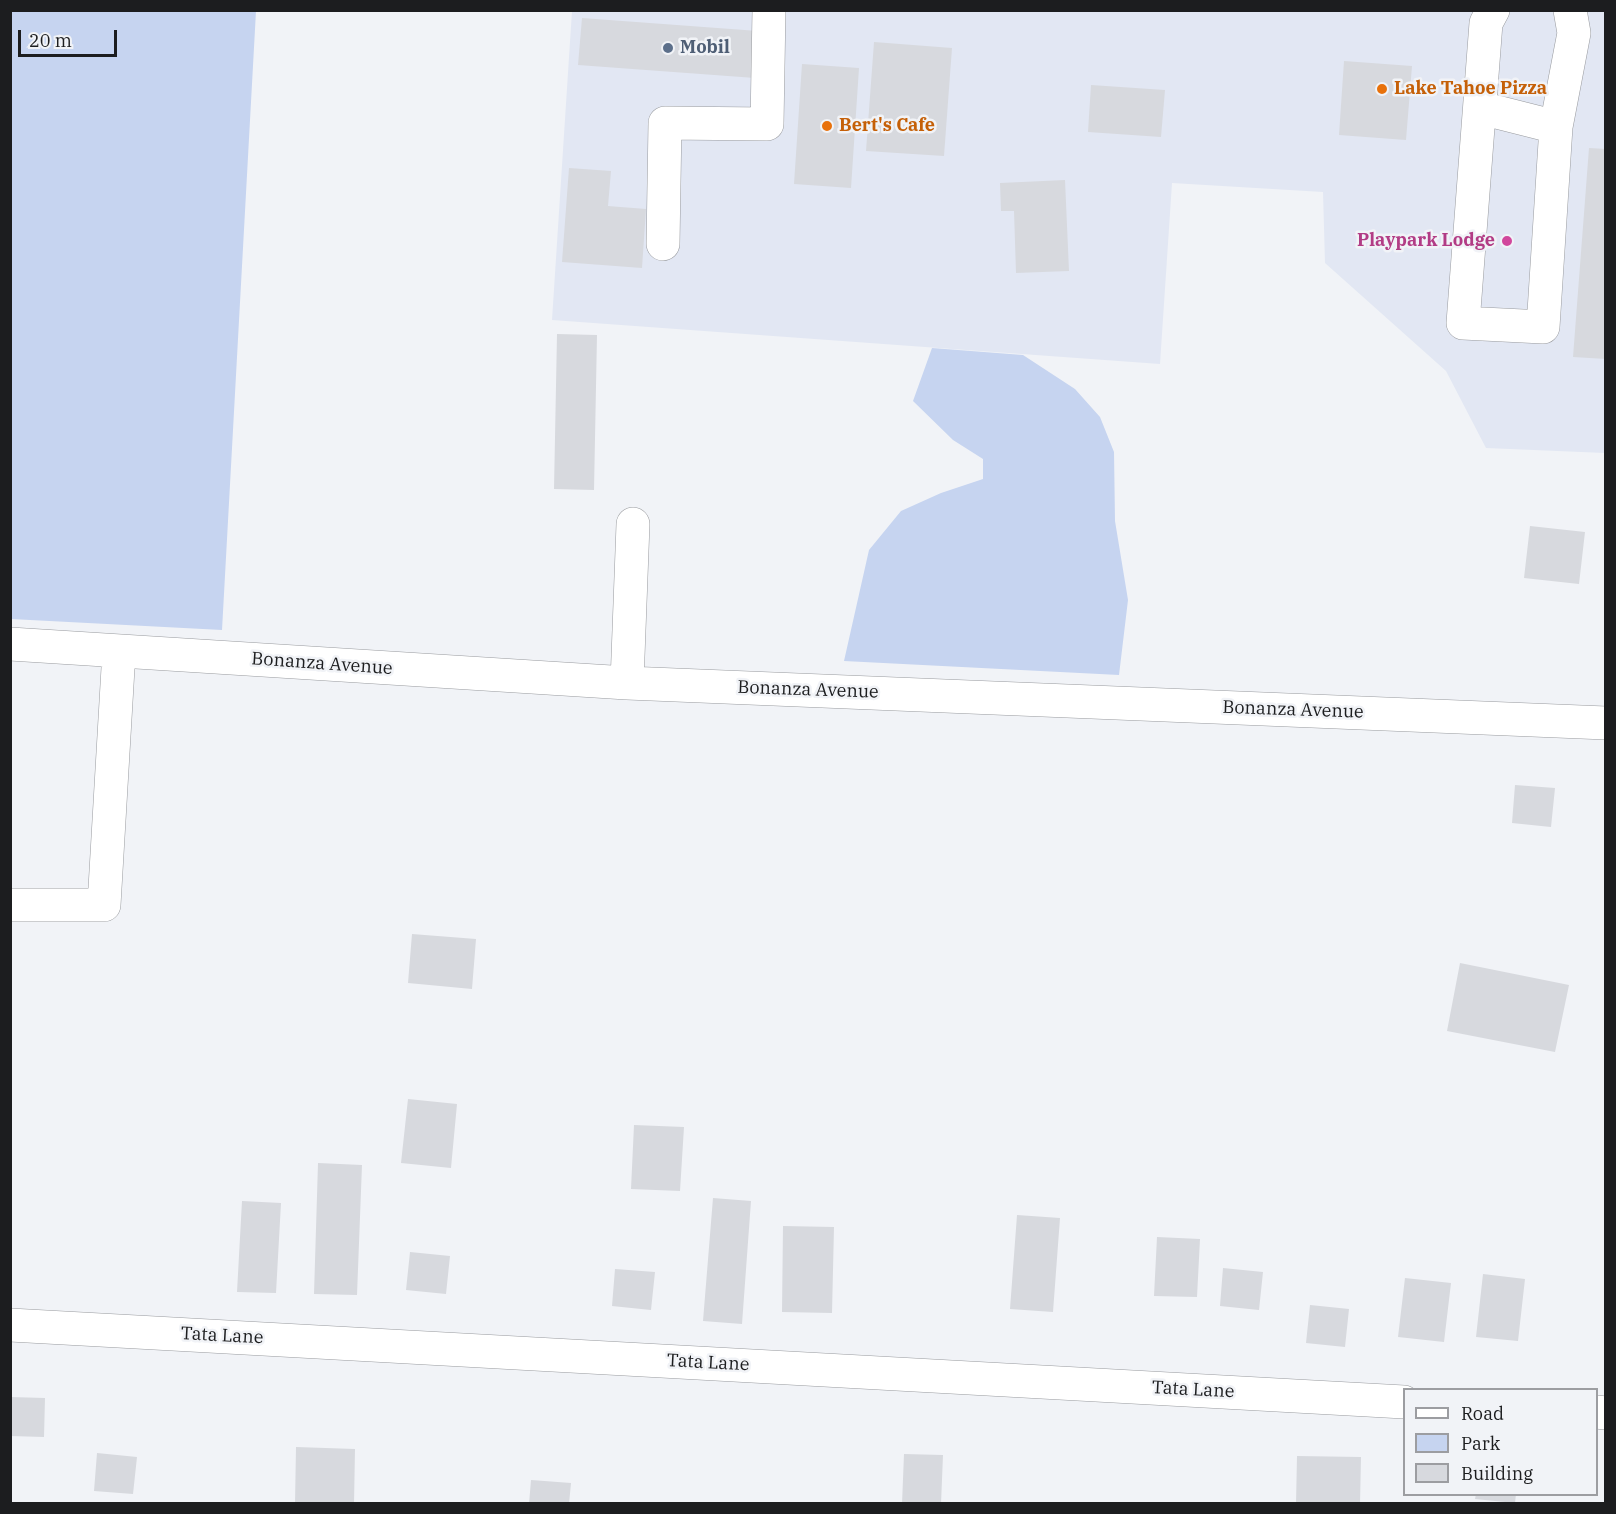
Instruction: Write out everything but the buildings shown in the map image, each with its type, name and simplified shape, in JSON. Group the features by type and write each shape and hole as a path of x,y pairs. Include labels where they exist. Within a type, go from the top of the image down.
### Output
{"street":[{"path":"663,244 665,123 767,124 769,10"},
{"path":"1493,10 1486,23 1463,322 1543,327 1556,127 1574,33 1570,10"},
{"path":"1481,108 1556,127"},
{"path":"627,683 633,524"},
{"name":"Bonanza Avenue","path":"10,644 627,683 1605,723"},
{"path":"10,905 104,905 119,651"},
{"name":"Tata Lane","path":"10,1325 1403,1402"}],"shaded area":[{"path":"1604,10 1605,453 1486,448 1446,371 1325,263 1323,192 1172,183 1160,364 552,320 572,11"}],"green space":[{"path":"10,11 256,11 222,630 11,619"},
{"path":"932,348 1023,355 1075,389 1100,417 1114,452 1115,521 1128,600 1119,675 844,661 869,550 901,511 941,493 983,479 983,459 953,440 913,401"}],"place":[{"name":"Mobil","path":"668,48"},
{"name":"Lake Tahoe Pizza","path":"1382,89"},
{"name":"Bert's Cafe","path":"827,126"},
{"name":"Playpark Lodge","path":"1507,241"}]}
